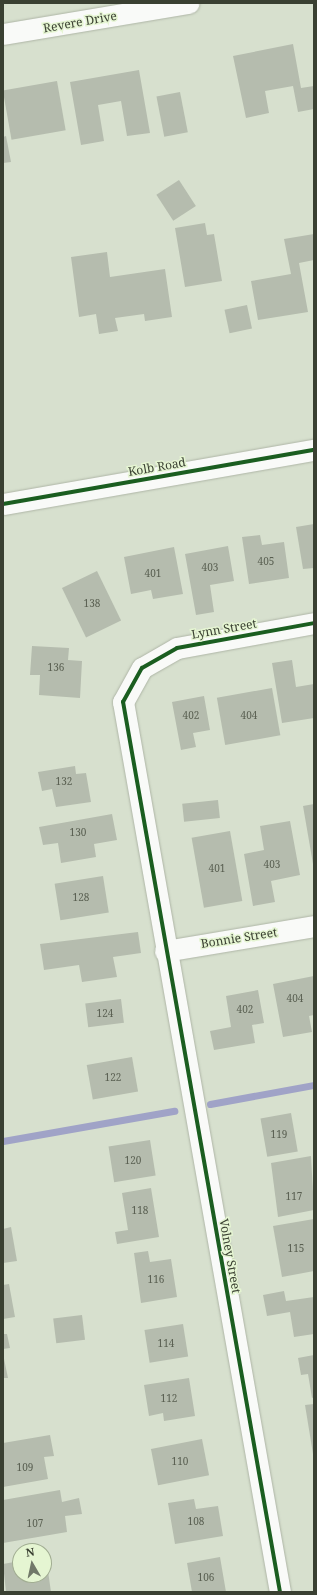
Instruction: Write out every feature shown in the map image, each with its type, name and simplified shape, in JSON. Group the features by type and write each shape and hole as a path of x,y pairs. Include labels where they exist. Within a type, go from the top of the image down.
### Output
{"street":[{"name":"Revere Drive","path":"3,34 188,3"},
{"name":"Kolb Road","path":"3,504 314,450"},
{"name":"Lynn Street","path":"142,668 178,648 198,642 314,623"},
{"name":"Volney Street","path":"142,668 123,702 124,722 280,1592"},
{"name":"Bonnie Street","path":"165,951 314,926"}],"building":[{"path":"293,44 301,88 314,86 314,109 298,112 293,86 265,91 269,113 246,118 233,56"},
{"path":"139,70 150,133 127,136 121,101 98,105 104,141 81,145 70,82"},
{"path":"57,81 66,130 12,140 3,91"},
{"path":"180,92 188,132 164,137 156,97"},
{"path":"6,136 11,162 3,163 3,137"},
{"path":"179,180 196,206 173,221 156,195"},
{"path":"205,223 207,235 214,234 222,281 185,287 175,228"},
{"path":"314,234 314,260 299,263 308,312 258,320 251,281 291,274 284,239"},
{"path":"107,252 110,277 165,269 172,317 145,321 144,314 115,318 118,331 99,334 96,314 79,317 71,257"},
{"path":"247,305 252,328 229,333 225,310"},
{"path":"314,524 314,568 303,569 296,527"},
{"path":"260,535 262,545 284,542 289,578 249,584 242,537"},
{"path":"228,546 234,581 210,585 214,612 196,615 185,554"},
{"path":"174,547 183,594 153,599 151,590 131,594 124,557"},
{"path":"97,571 121,620 86,638 62,588"},
{"path":"32,646 69,648 68,660 82,661 80,698 39,695 40,675 30,675"},
{"path":"292,660 296,687 314,684 314,718 282,723 272,663"},
{"path":"272,688 280,735 225,745 217,698"},
{"path":"204,696 210,730 193,733 196,747 181,750 172,702"},
{"path":"75,766 76,774 86,773 91,802 56,807 52,789 42,791 38,772"},
{"path":"218,800 220,818 184,822 182,804"},
{"path":"314,804 314,864 313,864 303,806"},
{"path":"112,814 117,840 94,844 96,857 61,863 58,843 43,845 39,827"},
{"path":"290,821 300,875 271,881 275,902 253,906 244,854 264,850 260,826"},
{"path":"230,831 242,901 204,908 192,838"},
{"path":"103,876 109,913 60,920 55,884"},
{"path":"138,932 141,953 113,957 117,977 82,982 79,965 44,970 40,944"},
{"path":"314,976 314,1015 309,1016 312,1032 283,1037 273,984"},
{"path":"258,990 264,1023 252,1025 255,1043 214,1050 210,1031 231,1027 226,996"},
{"path":"121,999 124,1023 88,1027 85,1003"},
{"path":"132,1057 138,1091 93,1099 87,1065"},
{"path":"291,1113 298,1151 267,1157 260,1118"},
{"path":"150,1140 156,1176 114,1182 109,1147"},
{"path":"311,1156 314,1210 278,1217 271,1163"},
{"path":"151,1188 159,1237 117,1244 115,1232 128,1230 122,1193"},
{"path":"314,1219 314,1271 282,1277 273,1226"},
{"path":"11,1227 17,1261 3,1263 3,1229"},
{"path":"148,1251 150,1262 171,1259 177,1297 141,1303 134,1253"},
{"path":"9,1284 15,1317 3,1319 3,1285"},
{"path":"284,1291 286,1301 314,1297 314,1334 294,1337 290,1312 267,1316 263,1295"},
{"path":"82,1315 85,1340 56,1343 53,1319"},
{"path":"183,1324 188,1357 150,1363 144,1330"},
{"path":"3,1334 7,1334 10,1348 3,1349"},
{"path":"3,1354 8,1378 3,1378"},
{"path":"314,1355 314,1397 312,1398 308,1374 301,1375 298,1358"},
{"path":"189,1378 195,1416 164,1421 163,1413 149,1416 144,1385"},
{"path":"314,1404 314,1454 313,1454 305,1405"},
{"path":"50,1435 54,1456 44,1457 48,1479 3,1487 3,1443"},
{"path":"202,1439 209,1475 158,1485 151,1449"},
{"path":"60,1490 62,1502 79,1498 82,1514 65,1516 67,1532 3,1543 3,1500"},
{"path":"194,1499 196,1509 218,1506 223,1536 175,1544 168,1503"},
{"path":"220,1557 226,1592 192,1592 187,1563"},
{"path":"12,1562 12,1583 50,1583 51,1592 6,1592 3,1564"}],"waterway":[{"path":"210,1104 314,1085"},
{"path":"3,1141 174,1111"}],"cycle path":[{"path":"3,504 314,450"},
{"path":"280,1592 123,702 142,668 177,648 314,623"}]}
